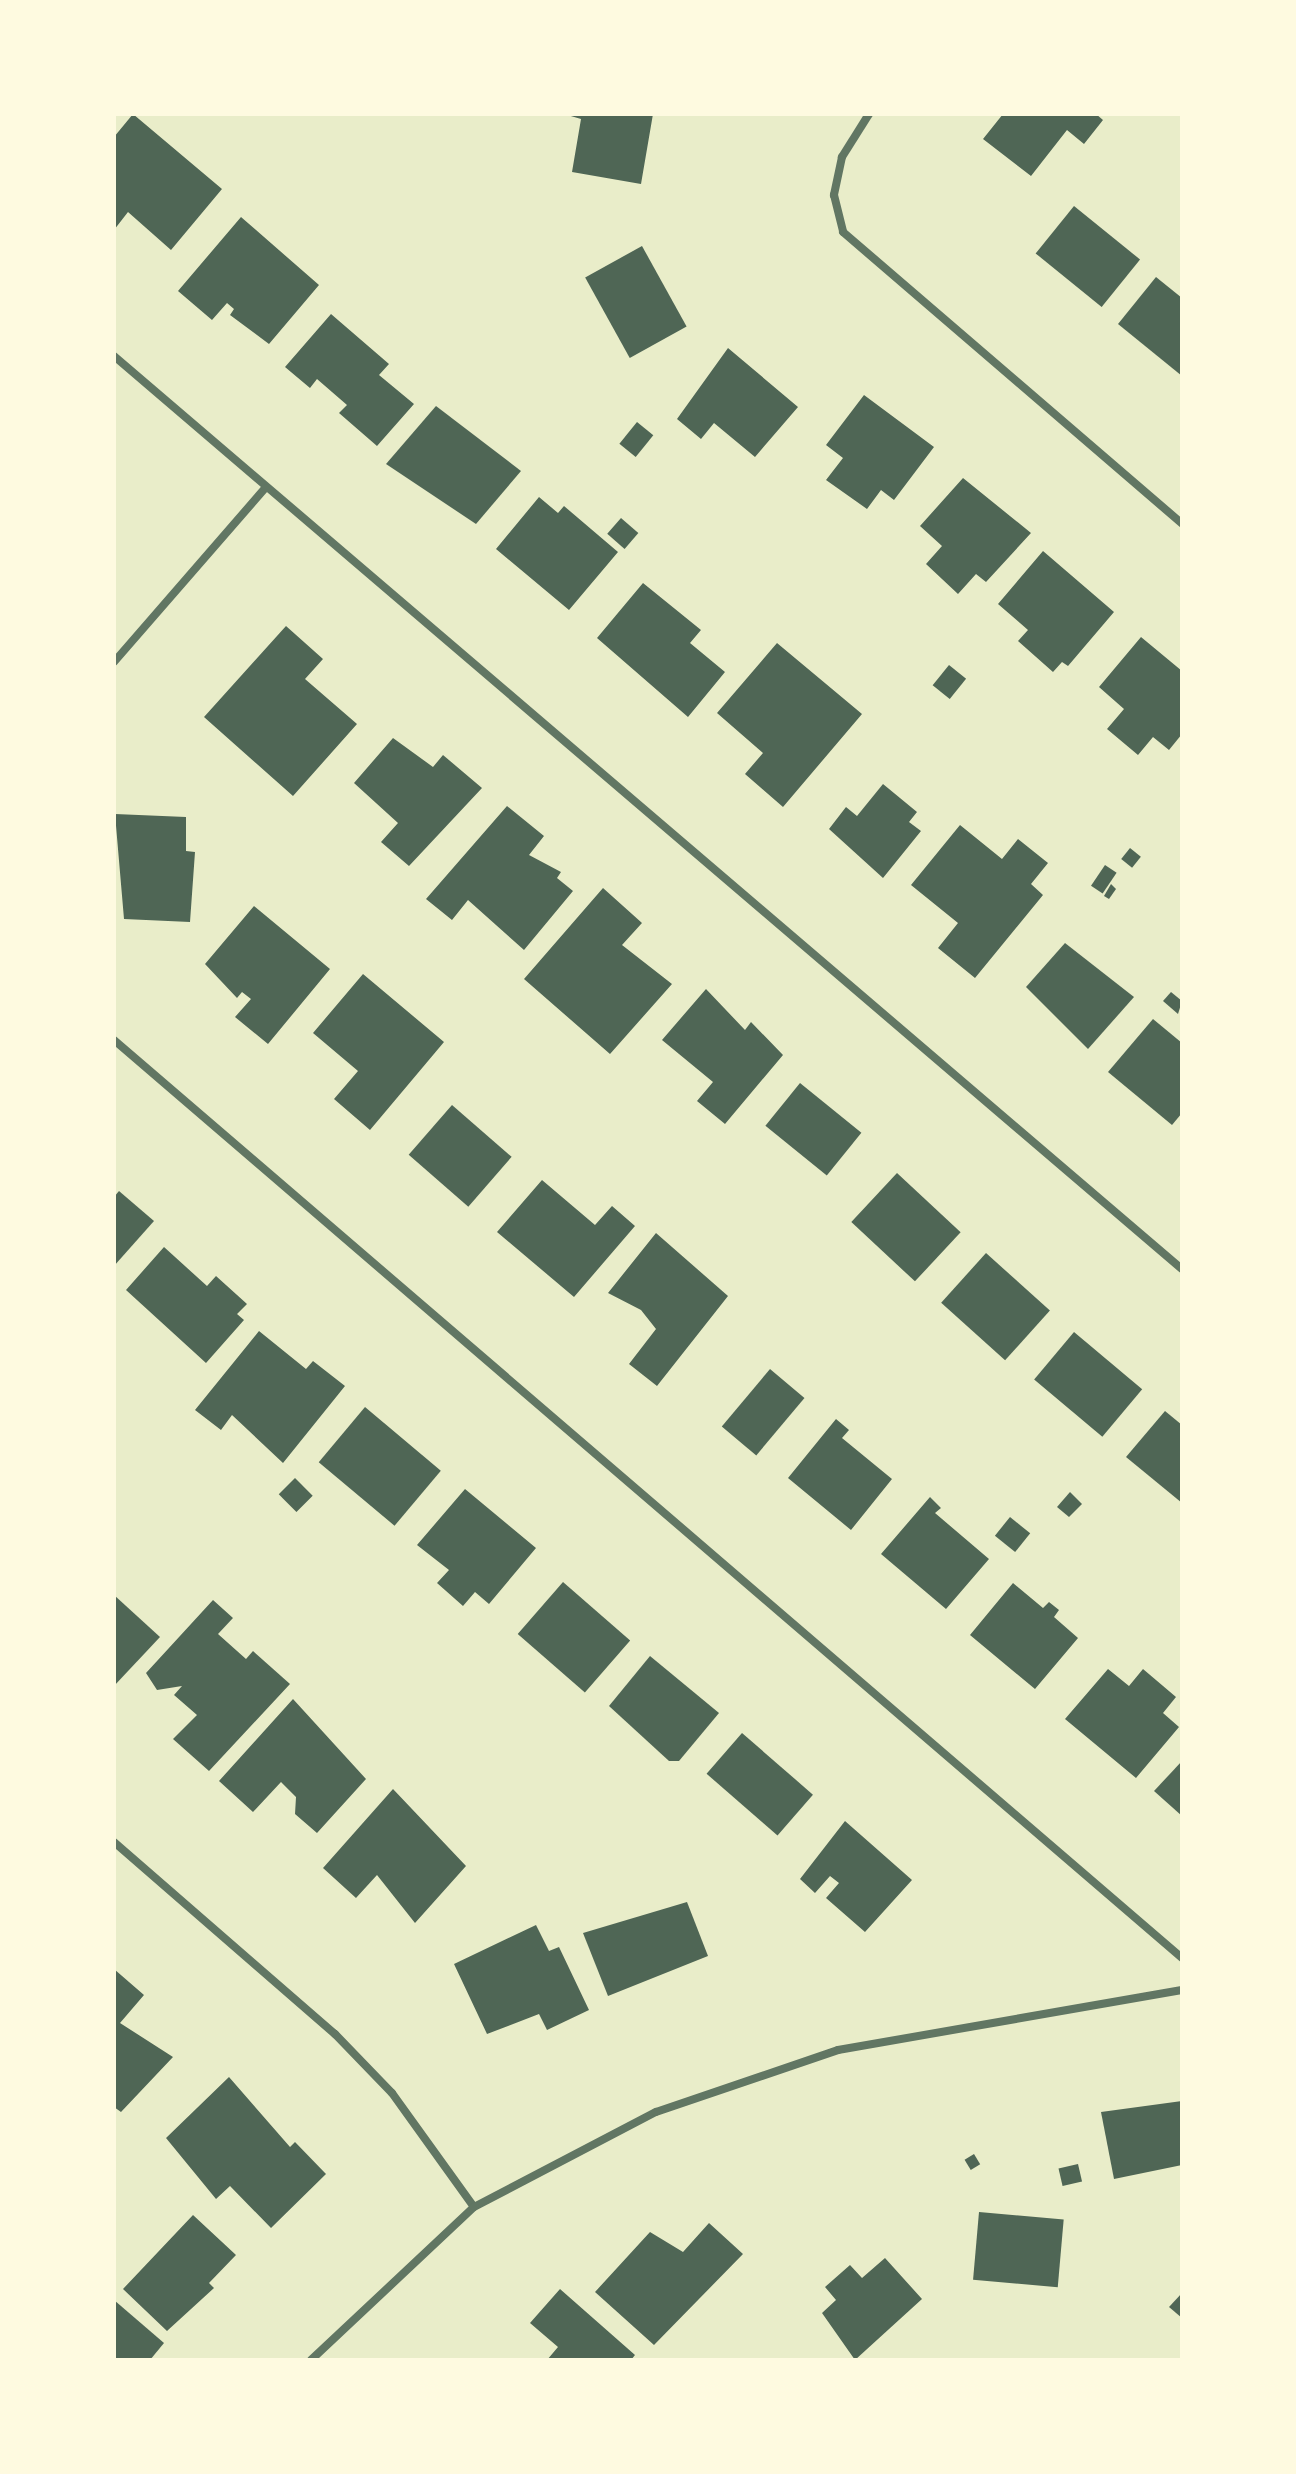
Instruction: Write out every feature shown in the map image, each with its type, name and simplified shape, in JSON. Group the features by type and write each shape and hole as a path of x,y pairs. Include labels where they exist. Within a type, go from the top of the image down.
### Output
{"street":[{"path":"869,114 842,157 836,182 835,215 843,232 1182,524"},
{"path":"114,356 1182,1269"},
{"path":"114,662 265,488"},
{"path":"114,1040 1182,1958"},
{"path":"114,1842 335,2034 392,2093 474,2207"},
{"path":"311,2360 474,2207 656,2112 762,2072 838,2050 1182,1990"}],"building":[{"path":"133,114 222,189 171,250 128,212 114,230 114,137"},
{"path":"564,114 653,114 641,184 572,172 581,119"},
{"path":"1003,114 1096,114 1103,120 1084,144 1067,130 1031,176 983,139"},
{"path":"1074,206 1140,259 1102,307 1036,253"},
{"path":"241,217 319,285 269,344 230,315 234,309 227,303 212,320 178,291"},
{"path":"642,246 687,326 630,358 585,278"},
{"path":"1156,277 1182,298 1182,376 1118,324"},
{"path":"331,314 389,364 379,375 414,404 377,446 339,413 347,405 317,379 310,388 285,367"},
{"path":"728,348 798,407 755,457 714,423 701,439 677,419"},
{"path":"864,395 934,447 894,500 881,490 867,509 826,480 843,458 826,445"},
{"path":"436,406 521,471 476,524 386,464"},
{"path":"637,422 653,435 636,457 619,444"},
{"path":"963,478 1031,533 986,582 976,574 958,594 926,564 942,546 920,526"},
{"path":"539,497 558,513 564,506 618,552 569,610 496,549"},
{"path":"621,518 638,533 625,549 607,534"},
{"path":"1043,551 1114,612 1068,666 1062,662 1053,672 1018,641 1028,630 998,604"},
{"path":"643,583 701,630 690,643 725,672 688,717 597,638"},
{"path":"286,626 323,659 305,679 357,724 293,796 204,717"},
{"path":"1141,637 1182,671 1182,734 1169,750 1153,737 1138,755 1107,729 1124,709 1099,687"},
{"path":"777,643 862,714 783,807 745,774 763,753 717,713"},
{"path":"949,665 966,679 950,699 933,685"},
{"path":"393,738 433,767 443,755 482,788 409,866 381,842 398,823 354,783"},
{"path":"883,784 917,812 909,822 921,831 883,878 829,829 846,807 857,816"},
{"path":"507,806 544,836 529,855 561,872 557,878 573,891 524,950 468,900 452,920 426,899"},
{"path":"115,814 186,817 186,851 195,852 190,922 124,919"},
{"path":"960,825 1002,859 1018,839 1048,863 1031,884 1043,895 975,978 938,948 958,923 911,885"},
{"path":"1130,848 1141,857 1132,868 1121,859"},
{"path":"1105,865 1117,873 1103,894 1091,886"},
{"path":"1111,884 1116,889 1109,899 1104,896"},
{"path":"603,888 642,923 622,945 672,984 610,1054 524,979"},
{"path":"254,906 330,969 268,1044 235,1017 251,999 242,992 237,998 205,964"},
{"path":"1065,943 1134,997 1088,1049 1026,987"},
{"path":"363,974 444,1042 370,1130 334,1099 358,1071 313,1033"},
{"path":"706,989 745,1030 751,1022 783,1055 725,1124 697,1101 713,1082 662,1040"},
{"path":"1171,992 1182,1001 1178,1014 1163,1001"},
{"path":"1153,1019 1182,1043 1182,1113 1172,1125 1108,1072"},
{"path":"800,1083 861,1133 827,1175 765,1126"},
{"path":"452,1105 512,1157 468,1207 409,1155"},
{"path":"897,1173 961,1232 915,1281 851,1222"},
{"path":"542,1180 595,1225 612,1206 635,1226 574,1297 497,1232"},
{"path":"119,1191 154,1221 114,1266 114,1197"},
{"path":"656,1233 728,1296 657,1386 629,1364 656,1329 641,1310 608,1293"},
{"path":"164,1247 207,1286 216,1276 247,1304 237,1314 244,1320 206,1363 126,1290"},
{"path":"986,1253 1050,1311 1005,1360 941,1303"},
{"path":"259,1331 306,1369 313,1361 345,1386 283,1463 232,1415 221,1430 195,1410"},
{"path":"1074,1332 1142,1389 1102,1437 1034,1379"},
{"path":"770,1369 804,1398 756,1455 722,1426"},
{"path":"365,1407 441,1471 395,1526 319,1462"},
{"path":"1165,1411 1182,1425 1182,1503 1126,1457"},
{"path":"836,1419 849,1430 842,1438 892,1479 851,1530 788,1478"},
{"path":"295,1478 313,1496 296,1512 279,1494"},
{"path":"465,1489 536,1548 489,1604 475,1592 463,1606 437,1583 449,1570 417,1545"},
{"path":"1070,1492 1082,1504 1069,1517 1057,1507"},
{"path":"930,1497 941,1508 935,1513 989,1559 946,1609 881,1554"},
{"path":"1010,1517 1030,1533 1015,1552 995,1536"},
{"path":"563,1582 630,1640 585,1692 518,1634"},
{"path":"1013,1583 1043,1608 1049,1602 1059,1610 1054,1617 1078,1638 1035,1689 970,1635"},
{"path":"114,1595 160,1637 114,1686"},
{"path":"213,1600 233,1618 218,1634 246,1659 253,1651 290,1684 209,1771 173,1739 197,1715 174,1695 182,1686 157,1690 146,1673"},
{"path":"650,1656 719,1713 679,1761 669,1761 609,1706"},
{"path":"1108,1669 1129,1686 1143,1669 1176,1697 1163,1713 1179,1727 1136,1778 1065,1719"},
{"path":"293,1699 366,1779 317,1833 295,1814 296,1797 281,1782 253,1812 219,1781"},
{"path":"742,1733 813,1795 778,1835 707,1774"},
{"path":"1182,1761 1182,1816 1154,1791"},
{"path":"393,1789 466,1866 415,1923 377,1875 356,1898 323,1868"},
{"path":"845,1821 912,1880 865,1932 826,1898 839,1883 830,1876 815,1893 800,1879"},
{"path":"687,1902 708,1956 608,1996 583,1933"},
{"path":"536,1925 549,1951 559,1947 589,2010 547,2030 539,2014 487,2034 454,1964"},
{"path":"114,1969 144,1995 120,2023 173,2057 121,2112 114,2107"},
{"path":"229,2077 290,2147 295,2142 326,2174 271,2228 230,2186 216,2199 166,2138"},
{"path":"1182,2101 1182,2165 1114,2179 1101,2112"},
{"path":"974,2154 980,2164 971,2170 965,2160"},
{"path":"1078,2164 1082,2182 1063,2186 1059,2168"},
{"path":"979,2212 1064,2219 1058,2287 973,2280"},
{"path":"193,2215 236,2255 209,2283 214,2288 167,2331 123,2289"},
{"path":"709,2223 743,2254 654,2345 595,2292 650,2232 683,2252"},
{"path":"885,2258 922,2299 855,2360 822,2313 836,2300 825,2287 850,2265 862,2278"},
{"path":"560,2289 635,2355 631,2360 547,2360 558,2347 530,2323"},
{"path":"1182,2293 1182,2318 1169,2307"},
{"path":"114,2300 164,2343 150,2360 114,2360"}]}
